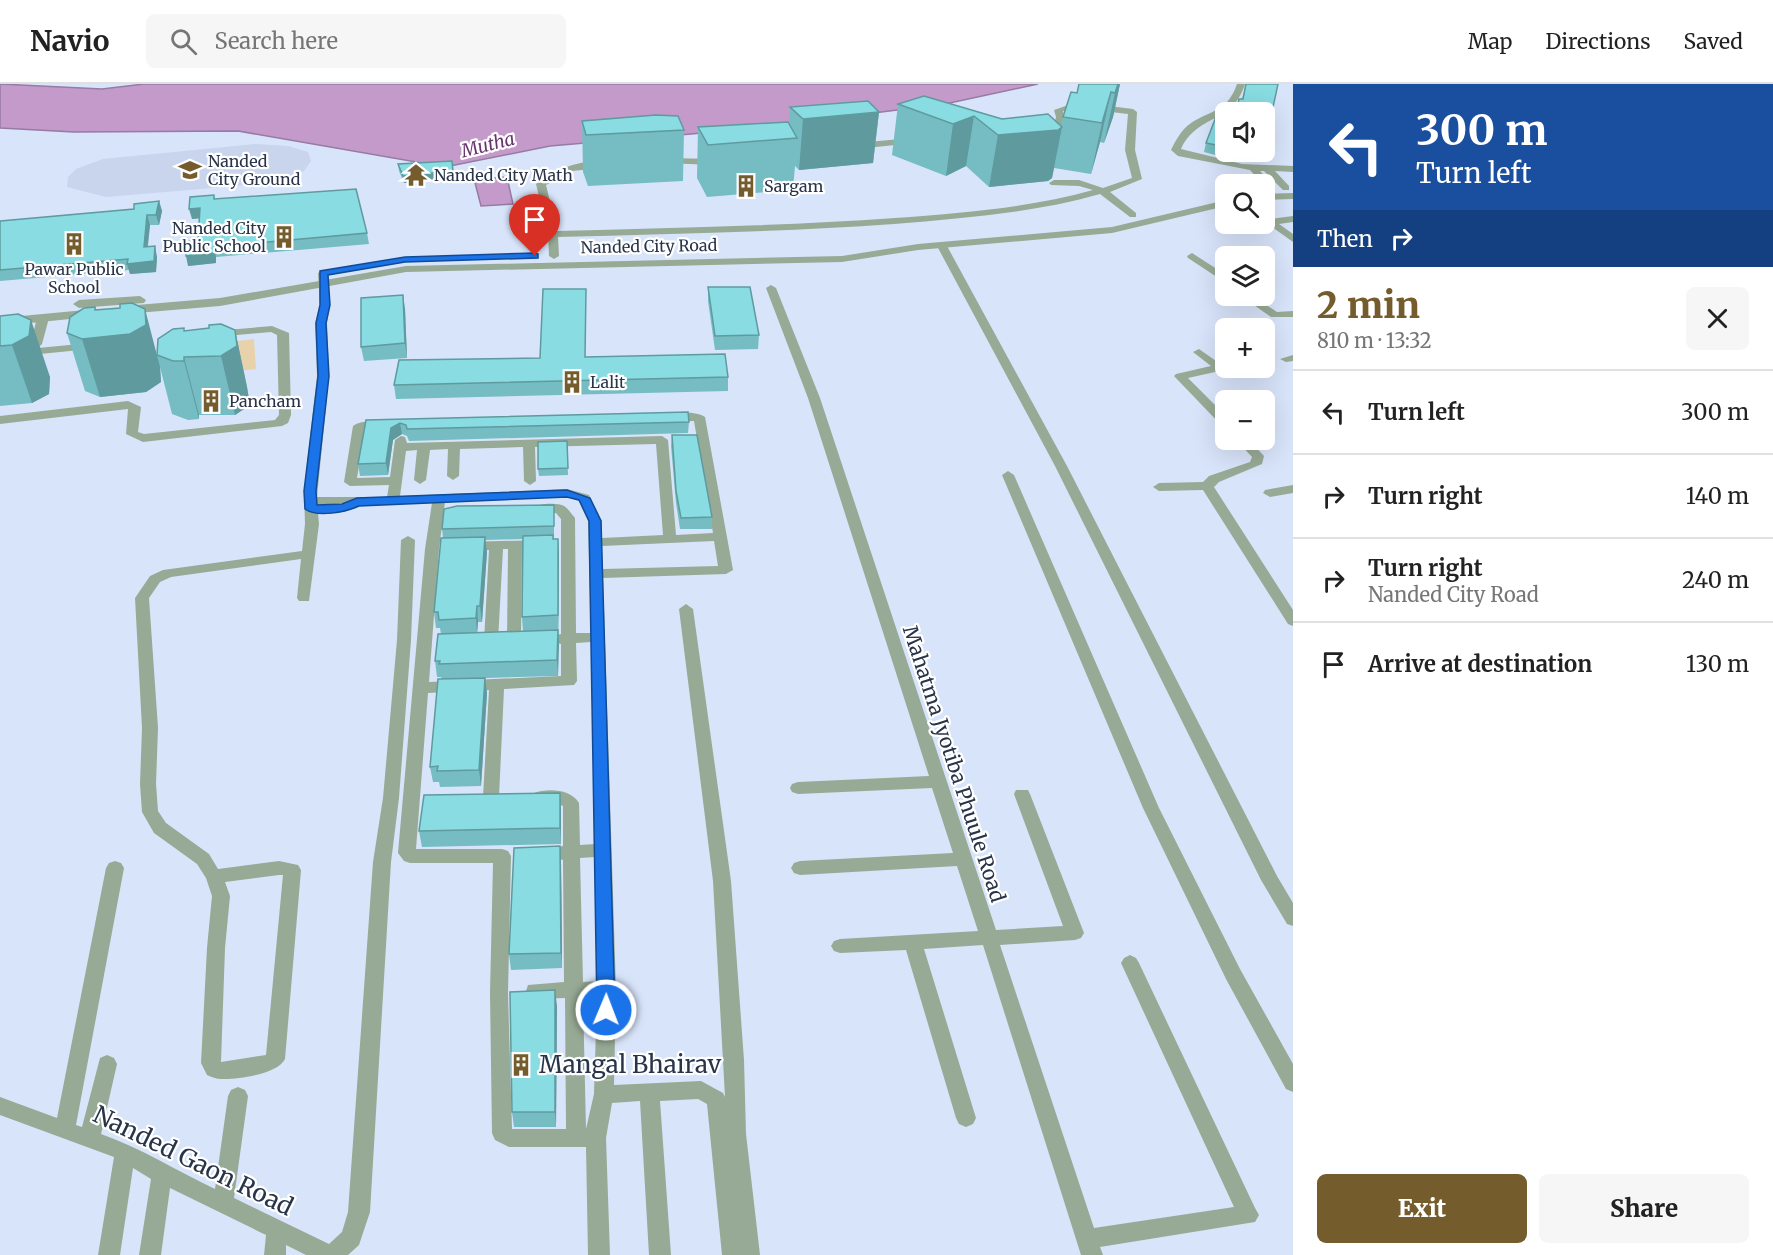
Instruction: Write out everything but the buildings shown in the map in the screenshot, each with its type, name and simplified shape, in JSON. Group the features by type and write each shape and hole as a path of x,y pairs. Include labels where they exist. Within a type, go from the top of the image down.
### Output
{"street":[{"path":"1241,84 1235,100 1227,108 1190,127 1180,138 1176,150 1189,156 1253,168 1293,169"},
{"path":"553,234 814,227 1002,211 1105,192 1137,179 1130,150 1133,112 1077,105 1058,110 1060,117 1052,150 1045,151"},
{"path":"842,147 919,141"},
{"path":"657,161 728,163"},
{"path":"554,256 553,234 541,184 570,168 614,164"},
{"path":"1270,169 1293,164"},
{"path":"1253,168 1256,174"},
{"path":"1270,169 1291,190"},
{"path":"1054,183 1074,180 1085,182 1105,192 1133,215"},
{"path":"1275,191 1291,190"},
{"name":"Nanded City Road","path":"0,311 218,292 406,268 842,259 912,239 1071,226 1133,215 1215,196"},
{"name":"Nanded City Road","path":"0,322 22,324 43,318 220,302 405,260 867,250 942,246 1112,230 1215,206"},
{"path":"1293,219 1270,222 1293,238"},
{"path":"942,246 1061,466 1270,880 1293,919"},
{"path":"1192,256 1215,272"},
{"path":"304,598 310,491 323,376 321,323 325,305 324,277"},
{"name":"Mahatma Jyotiba Phuule Road","path":"771,288 814,398 1089,1247"},
{"path":"1261,306 1275,315 1293,314"},
{"path":"25,353 36,344 43,318"},
{"path":"0,420 128,405 135,407 132,434 143,438 278,423 284,420 283,333 272,329 202,335"},
{"path":"17,342 16,345 25,353"},
{"path":"0,355 107,345"},
{"path":"1199,352 1220,368 1180,376 1215,412"},
{"path":"596,574 726,570 722,537 698,439 699,417 661,417"},
{"path":"393,501 396,481 403,424 358,426 350,482 396,481"},
{"path":"400,447 667,440 670,539"},
{"path":"529,444 530,481"},
{"path":"453,476 454,446"},
{"path":"420,480 424,447"},
{"path":"1159,487 1207,486 1214,478 1257,464 1258,456 1252,450"},
{"path":"1008,475 1151,808 1233,974 1293,1083"},
{"path":"1207,486 1291,615"},
{"path":"1270,494 1293,489"},
{"path":"438,506 577,495 584,498 595,521 607,989 604,1094 586,1138"},
{"path":"311,505 346,499 357,502 393,501 472,511"},
{"path":"438,506 443,547 424,643 408,856 508,855 499,993 502,1133 509,1138 586,1138"},
{"path":"421,688 569,681 568,518 564,512 553,509 518,510"},
{"path":"595,543 722,537"},
{"path":"330,1255 351,1238 359,1212 382,862 391,798 404,640 408,540"},
{"path":"443,547 568,543"},
{"path":"471,641 519,640 515,545"},
{"path":"491,641 496,546"},
{"path":"214,876 279,868 292,870 275,1059 270,1063 220,1071 214,1069 211,1063 216,948 221,896 214,876 203,859 160,828 150,812 148,784 150,728 142,598 155,579 168,573 308,554"},
{"path":"686,609 722,881 734,1060 736,1134 749,1255"},
{"path":"546,639 598,637"},
{"path":"424,643 443,642"},
{"path":"491,797 497,685"},
{"path":"798,788 938,782"},
{"path":"840,946 1075,933 1022,794"},
{"path":"468,798 561,796 571,803 573,990 599,1255"},
{"path":"411,801 434,800"},
{"path":"548,853 603,850"},
{"path":"800,868 963,860"},
{"path":"65,1129 115,868"},
{"path":"913,942 966,1118"},
{"path":"1089,1247 1248,1215 1130,963"},
{"path":"499,993 607,989"},
{"path":"90,1138 107,1064"},
{"path":"604,1094 701,1090 716,1099 733,1255"},
{"path":"649,1092 660,1255"},
{"path":"223,1203 237,1096"},
{"name":"Nanded Gaon Road","path":"0,1106 125,1152 162,1174 330,1255"},
{"path":"109,1255 125,1152"},
{"path":"150,1255 162,1174"},
{"path":"275,1255 277,1229"}],"shaded area":[{"name":"Nanded City Ground","path":"255,144 288,146 308,152 311,161 304,171 285,180 236,186 106,197 67,187 68,177 76,169 103,159"},
{"path":"254,339 256,369 193,376 192,347"}],"water":[{"name":"Mutha","path":"0,84 102,89 144,84 1038,84 945,104 738,130 550,146 445,167 238,131 74,132 0,128"},
{"path":"507,177 513,204 481,206 474,179"}],"place":[{"name":"Nanded City Ground","path":"190,170"},
{"name":"Nanded City Math","path":"416,175"},
{"name":"Sargam","path":"746,186"},
{"name":"Nanded City Public School","path":"284,237"},
{"name":"Pawar Public School","path":"74,244"},
{"name":"Lalit","path":"572,382"},
{"name":"Pancham","path":"211,401"},
{"name":"Mangal Bhairav","path":"521,1065"}],"route":[{"path":"535,256 405,260 323,273 325,305 321,323 323,376 310,491 311,509 344,508 357,502 567,493 584,498 595,521 606,1010"}]}
